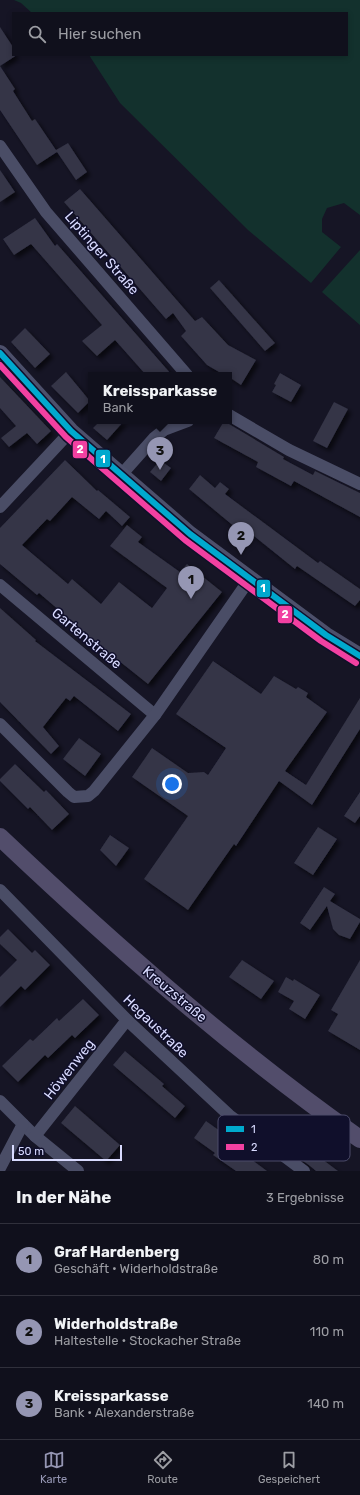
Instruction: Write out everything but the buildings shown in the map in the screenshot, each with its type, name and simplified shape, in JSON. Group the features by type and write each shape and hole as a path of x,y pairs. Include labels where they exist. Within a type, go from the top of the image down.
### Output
{"main road":[{"name":"Kreuzstraße","path":"0,837 151,974 248,1056 328,1115"},
{"name":"Kreuzstraße","path":"350,1132 360,1139"}],"street":[{"name":"Liptinger Straße","path":"0,146 46,212 184,372"},
{"path":"0,354 71,431 190,534 249,580 326,635 360,656"},
{"path":"232,417 288,450 360,484"},
{"path":"122,474 154,438 164,430 180,424"},
{"path":"0,507 71,431"},
{"path":"0,724 74,797 88,796 94,791 155,715 249,580"},
{"name":"Gartenstraße","path":"0,585 155,715"},
{"name":"Hegaustraße","path":"0,890 127,1020 229,1115"},
{"name":"Höwenweg","path":"36,1136 127,1020"},
{"path":"0,1101 36,1136 78,1171"},
{"path":"0,1168 23,1124"},
{"name":"Hegaustraße","path":"291,1161 304,1171"}],"green space":[{"path":"14,0 360,0 360,215 344,203 327,208 322,219 322,232 341,247 311,283 248,230 120,103 90,56 348,56 348,12 31,12 21,3"},
{"path":"360,250 360,325 322,292"}],"transit line":[{"name":"1","path":"0,353 71,431 190,534 326,635 360,656"},
{"name":"2","path":"0,365 66,437 185,540 321,641 356,663"}],"place":[{"name":"Kreissparkasse","path":"160,470"},
{"name":"Widerholdstraße","path":"241,555"},
{"name":"Graf Hardenberg","path":"191,599"}]}
